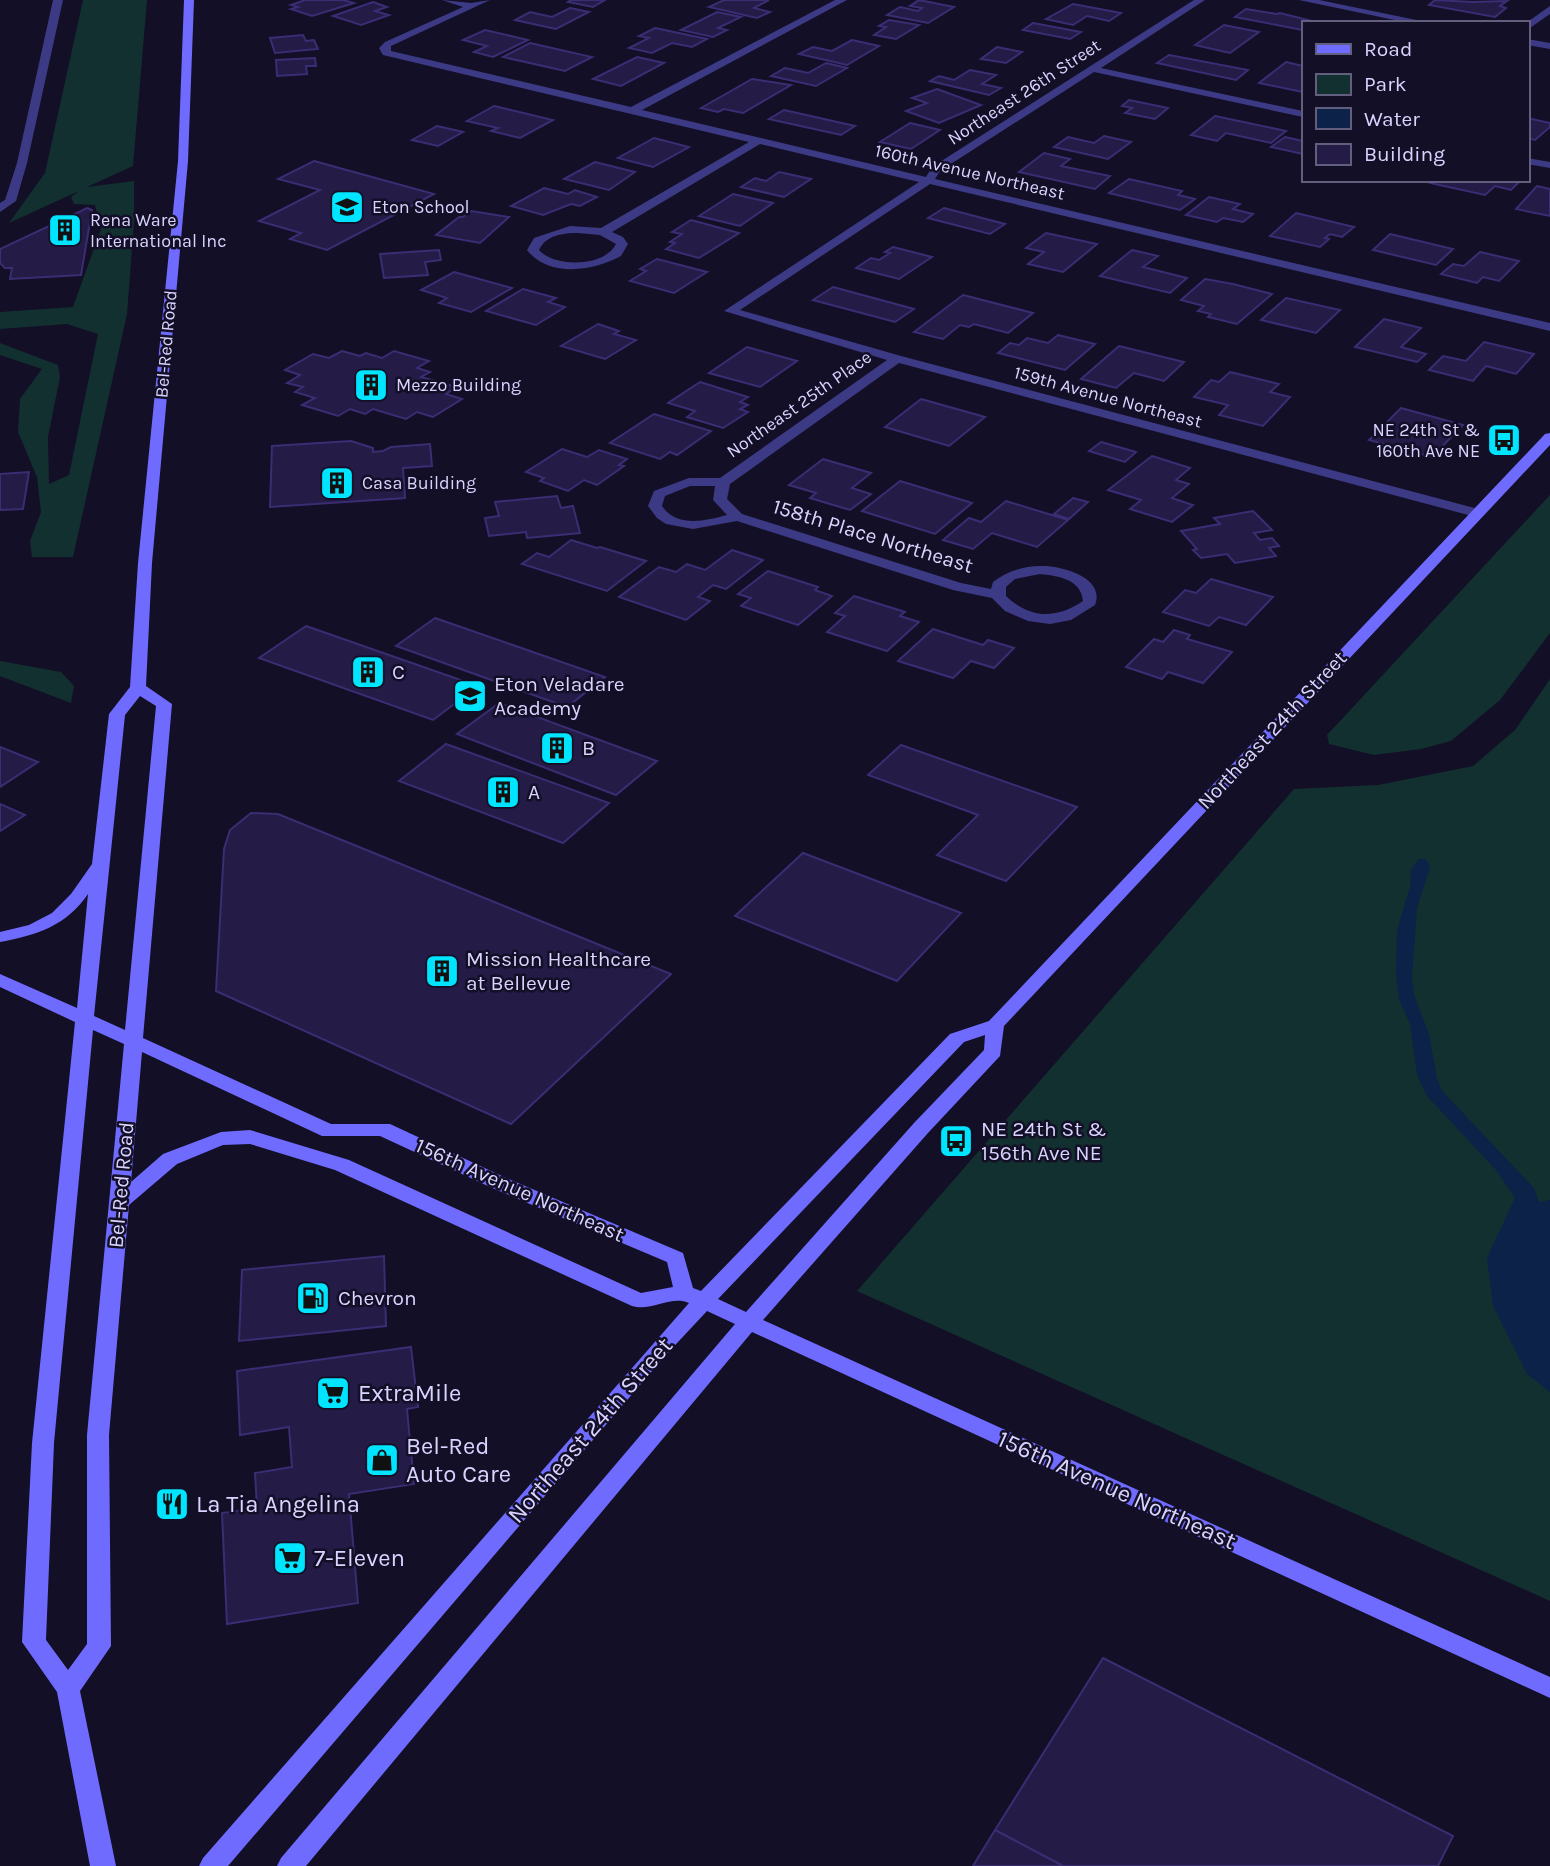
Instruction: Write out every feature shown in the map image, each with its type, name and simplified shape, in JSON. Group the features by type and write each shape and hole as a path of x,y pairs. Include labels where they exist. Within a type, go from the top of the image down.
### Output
{"main road":[{"name":"Bel-Red Road","path":"68,1689 99,1646 98,1435 164,704 138,688 145,563 183,161 189,0"},
{"name":"Northeast 24th Street","path":"212,1866 693,1296 957,1038 995,1025 1550,437"},
{"path":"103,1866 68,1689 34,1642 43,1443 100,862 117,714 138,688"},
{"path":"0,937 36,929 54,921 75,904 100,862"},
{"name":"156th Avenue Northeast","path":"0,980 329,1131 383,1129 520,1192 676,1258 693,1296 1550,1688"},
{"path":"290,1866 643,1445 921,1128 993,1052 995,1025"},
{"path":"329,1131 342,1165"},
{"path":"120,1202 170,1159 221,1139 250,1137 342,1165 639,1301 693,1296"}],"street":[{"path":"0,209 10,201 22,163 58,0"},
{"path":"447,0 472,6 485,0"},
{"path":"632,111 842,0"},
{"name":"Northeast 26th Street","path":"730,311 929,180 936,169 1200,0"},
{"path":"1304,0 1415,21"},
{"name":"160th Avenue Northeast","path":"472,6 384,48 387,53 1550,327"},
{"path":"1529,25 1550,9"},
{"path":"1529,42 1550,46"},
{"path":"1092,69 1302,114"},
{"path":"603,232 619,239 621,249 610,259 600,262 563,265 542,259 533,250 538,240 556,232 580,229 603,232 758,141"},
{"path":"1529,160 1550,165"},
{"name":"159th Avenue Northeast","path":"730,311 897,359 1477,513"},
{"name":"Northeast 25th Place","path":"655,506 659,494 677,485 723,482 897,359"},
{"name":"Northeast 25th Place","path":"720,500 723,482"},
{"name":"158th Place Northeast","path":"720,500 737,516 958,587 997,594"},
{"name":"158th Place Northeast","path":"655,506 663,517 683,524 713,523 737,516"},
{"name":"158th Place Northeast","path":"1040,570 1069,575 1087,587 1091,594 1090,602 1084,608 1062,617 1047,618 1018,614 1000,601 997,594 998,586 1013,574 1040,570"}],"green space":[{"path":"83,0 147,0 133,166 87,187 134,181 134,222 127,314 73,557 32,557 30,541 41,512 37,477 18,432 20,399 42,369 0,355 0,343 58,365 60,377 48,437 49,484 69,475 98,334 67,324 0,329 0,312 73,307 101,229 95,205 74,204 71,197 79,191 9,223 45,173"},
{"path":"1550,495 1550,633 1500,700 1451,741 1421,749 1374,755 1329,744 1327,735"},
{"path":"0,661 61,672 74,686 71,703 0,676"},
{"path":"1550,679 1550,1601 857,1291 1294,789 1378,785 1473,766 1515,730"}],"water":[{"path":"1419,859 1426,859 1430,867 1417,908 1412,978 1414,995 1429,1034 1437,1078 1442,1091 1534,1188 1539,1202 1550,1200 1550,1392 1527,1374 1493,1306 1487,1258 1515,1198 1496,1170 1427,1096 1417,1075 1410,1024 1399,999 1396,973 1397,930 1410,887 1411,870"}],"building":[{"path":"305,0 343,0 354,3 312,16 291,9 298,7 291,5"},
{"path":"605,0 593,7 568,2"},
{"path":"724,0 769,0 754,8 770,12 757,18 709,7"},
{"path":"919,0 954,7 928,23 887,15 900,7 918,11 922,8 910,6"},
{"path":"1435,0 1507,1 1500,6 1506,8 1495,17 1429,5"},
{"path":"373,2 387,7 375,11 389,15 361,25 333,16"},
{"path":"1073,4 1121,13 1109,21 1087,16 1073,25 1046,19"},
{"path":"570,8 589,12 556,29 515,20 530,12 552,17"},
{"path":"1246,9 1280,13 1312,21 1302,21 1302,30 1235,17"},
{"path":"717,12 741,17 718,28 727,30 713,37 681,30"},
{"path":"889,20 919,25 896,39 874,35 886,27 879,26"},
{"path":"1033,23 1081,32 1070,39 1023,30"},
{"path":"1224,25 1259,32 1230,53 1195,45"},
{"path":"655,28 707,39 692,47 672,43 652,53 629,48 649,38 639,36"},
{"path":"485,30 528,40 493,57 474,52 487,46 463,40"},
{"path":"303,35 306,41 314,40 318,49 275,53 270,38"},
{"path":"852,40 879,46 847,65 799,54 813,47 832,51"},
{"path":"530,43 592,57 565,71 503,57"},
{"path":"997,47 1022,52 1006,63 981,59"},
{"path":"1169,55 1248,70 1236,80 1157,63"},
{"path":"637,57 664,63 621,86 593,79"},
{"path":"315,58 316,66 306,66 307,74 277,76 276,60"},
{"path":"1286,62 1302,66 1302,92 1259,83"},
{"path":"826,63 847,68 816,86 771,76 785,68 808,73"},
{"path":"970,70 996,75 982,84 1001,88 989,95 930,81 939,76 954,80"},
{"path":"752,79 791,85 743,113 701,108"},
{"path":"937,89 981,105 939,123 906,111 927,103 912,98"},
{"path":"1129,100 1168,108 1155,119 1125,113 1132,108 1122,106"},
{"path":"494,106 553,120 520,138 491,131 498,128 467,121"},
{"path":"784,110 855,126 841,135 769,119"},
{"path":"1215,116 1286,131 1271,143 1226,133 1217,141 1191,135"},
{"path":"1529,118 1550,123 1550,127 1535,140 1529,138"},
{"path":"910,123 940,130 911,149 880,142"},
{"path":"437,126 463,132 438,146 412,140"},
{"path":"1104,136 1131,142 1108,159 1054,147 1068,137 1094,143"},
{"path":"1285,137 1302,141 1302,154 1271,147"},
{"path":"654,138 689,147 653,167 618,158"},
{"path":"1044,153 1070,159 1061,166 1110,176 1095,189 1019,172"},
{"name":"Eton School","path":"314,161 434,194 327,250 290,239 301,233 259,221 320,190 278,179"},
{"path":"595,162 635,172 609,190 564,179"},
{"path":"779,172 811,179 784,197 741,187 755,178 766,181"},
{"path":"1129,179 1182,191 1178,195 1195,199 1180,210 1109,193"},
{"path":"1519,182 1511,190 1495,186 1485,195 1430,183"},
{"path":"1537,186 1550,189 1550,216 1516,209"},
{"path":"544,188 568,194 575,190 597,197 580,206 571,204 543,215 511,206"},
{"path":"733,194 773,203 740,226 699,216"},
{"path":"1209,197 1240,204 1233,209 1253,214 1243,222 1223,218 1217,222 1186,215"},
{"name":"Rena Ware International Inc","path":"87,208 92,210 81,275 10,279 12,268 5,268 0,263 0,249"},
{"path":"944,208 1005,224 990,234 928,218"},
{"path":"471,211 509,217 480,243 436,235 459,217"},
{"path":"1296,213 1354,227 1342,237 1330,234 1325,238 1329,239 1320,247 1270,236"},
{"path":"691,220 739,233 699,258 666,249 675,243 670,242 682,234 672,232"},
{"path":"1046,233 1097,244 1063,272 1028,264 1044,252 1026,248"},
{"path":"1390,234 1453,249 1436,265 1373,250"},
{"path":"893,247 932,257 899,279 856,268 871,258 879,260 890,253 885,252"},
{"path":"439,250 441,260 425,262 428,275 384,278 380,254"},
{"path":"1132,250 1158,256 1143,267 1187,278 1170,293 1100,276"},
{"path":"1480,252 1519,261 1499,281 1483,277 1477,283 1441,274 1453,264 1464,266"},
{"path":"657,259 707,272 674,293 630,281 646,271 640,269"},
{"path":"454,272 512,288 471,312 439,303 447,298 421,290"},
{"path":"1205,279 1272,294 1237,324 1208,317 1211,314 1198,311 1204,306 1181,300"},
{"path":"833,287 914,309 895,322 813,300"},
{"path":"523,289 556,298 548,302 565,307 536,325 486,311"},
{"path":"963,295 1033,313 1008,333 974,324 969,327 960,325 943,339 914,332"},
{"path":"1286,298 1340,310 1316,333 1261,320"},
{"path":"1384,319 1421,328 1401,347 1426,354 1417,362 1355,347"},
{"path":"598,324 619,331 614,334 636,340 605,359 561,346"},
{"path":"1058,335 1095,344 1065,370 998,353 1010,343 1019,345 1027,338 1048,343"},
{"path":"1484,342 1534,354 1516,374 1486,366 1473,381 1429,370 1443,356 1466,361"},
{"path":"1119,346 1184,362 1164,381 1134,373 1116,388 1081,379"},
{"path":"747,347 797,361 760,387 709,373"},
{"name":"Mezzo Building","path":"342,351 360,356 366,353 382,358 394,351 429,361 417,368 430,372 421,377 456,387 446,394 462,399 433,417 417,412 406,419 373,409 365,414 350,409 338,416 302,405 315,398 295,392 303,387 287,383 300,375 285,370 313,354 329,358"},
{"path":"1230,372 1279,384 1270,392 1290,397 1263,426 1219,415 1228,405 1194,397 1211,380 1219,382"},
{"path":"700,382 748,397 740,402 748,405 740,409 748,412 723,428 687,417 695,411 668,403"},
{"path":"921,399 985,417 949,446 885,427"},
{"path":"1401,408 1463,425 1432,457 1369,440"},
{"path":"654,414 711,431 677,455 670,452 660,459 610,443"},
{"name":"Casa Building","path":"351,441 373,448 373,452 391,447 430,444 432,466 403,468 405,498 270,507 272,446"},
{"path":"1101,442 1136,452 1125,462 1089,451"},
{"path":"562,449 587,457 599,450 627,459 619,465 624,466 597,485 584,480 568,491 540,481 544,478 526,472"},
{"path":"1152,456 1190,468 1176,480 1189,484 1172,498 1193,505 1172,522 1130,509 1141,500 1108,490"},
{"path":"823,459 871,473 852,488 871,494 850,510 810,498 816,493 789,485"},
{"path":"29,472 23,509 0,510 0,474"},
{"path":"900,481 972,503 935,534 862,511"},
{"path":"557,496 561,508 573,506 580,533 527,538 526,532 489,536 485,518 499,516 495,502"},
{"path":"1073,498 1088,502 1069,519 1054,514"},
{"path":"1006,501 1068,520 1037,547 992,533 973,549 943,540 969,518 981,522"},
{"path":"1253,511 1272,530 1254,533 1260,540 1272,538 1279,546 1269,548 1276,556 1235,563 1227,554 1201,558 1193,550 1197,549 1181,531 1220,524 1214,518"},
{"path":"571,540 646,561 607,591 522,564 537,553 549,557"},
{"path":"732,550 763,560 726,589 713,585 698,597 710,601 686,620 619,597 659,567 676,572 687,564 705,570"},
{"path":"768,571 818,587 815,590 832,596 798,625 741,606 751,598 738,594"},
{"path":"1211,579 1273,597 1246,625 1219,617 1209,626 1163,612 1185,590 1196,593"},
{"path":"854,596 905,612 900,616 919,622 887,651 827,632 845,616 835,613"},
{"path":"435,618 605,677 567,707 396,646"},
{"name":"C","path":"306,626 478,686 433,720 259,658"},
{"path":"933,629 983,645 988,640 1014,648 994,668 971,661 953,678 898,661"},
{"path":"1174,630 1190,635 1187,639 1232,652 1203,683 1168,672 1162,679 1126,667 1154,639 1163,642"},
{"name":"B","path":"499,703 657,761 616,795 457,734"},
{"name":"A","path":"446,744 609,803 563,843 399,781"},
{"path":"901,745 1077,807 1006,881 937,855 978,815 868,775"},
{"path":"0,747 38,762 0,787"},
{"path":"0,804 25,815 0,831"},
{"name":"Mission Healthcare at Bellevue","path":"251,813 278,814 671,974 511,1124 216,991 224,849 230,830"},
{"path":"803,853 961,913 897,981 735,916"},
{"name":"Chevron","path":"384,1256 386,1326 239,1341 242,1270"},
{"path":"411,1347 418,1407 407,1409 414,1484 349,1494 358,1603 227,1624 222,1513 257,1508 255,1473 292,1467 289,1427 240,1435 237,1371"},
{"path":"1103,1658 1453,1836 1438,1866 1063,1866 995,1830"},
{"path":"995,1830 1063,1866 973,1866"}],"place":[{"name":"Eton School","path":"347,207"},
{"name":"Rena Ware International Inc","path":"65,230"},
{"name":"Mezzo Building","path":"371,385"},
{"name":"NE 24th St & 160th Ave NE","path":"1504,440"},
{"name":"Casa Building","path":"337,483"},
{"name":"C","path":"368,672"},
{"name":"Eton Veladare Academy","path":"470,696"},
{"name":"B","path":"557,748"},
{"name":"A","path":"503,792"},
{"name":"Mission Healthcare at Bellevue","path":"442,971"},
{"name":"NE 24th St & 156th Ave NE","path":"956,1141"},
{"name":"Chevron","path":"313,1298"},
{"name":"ExtraMile","path":"333,1393"},
{"name":"Bel-Red Auto Care","path":"382,1460"},
{"name":"La Tia Angelina","path":"172,1504"},
{"name":"7-Eleven","path":"290,1558"}]}
